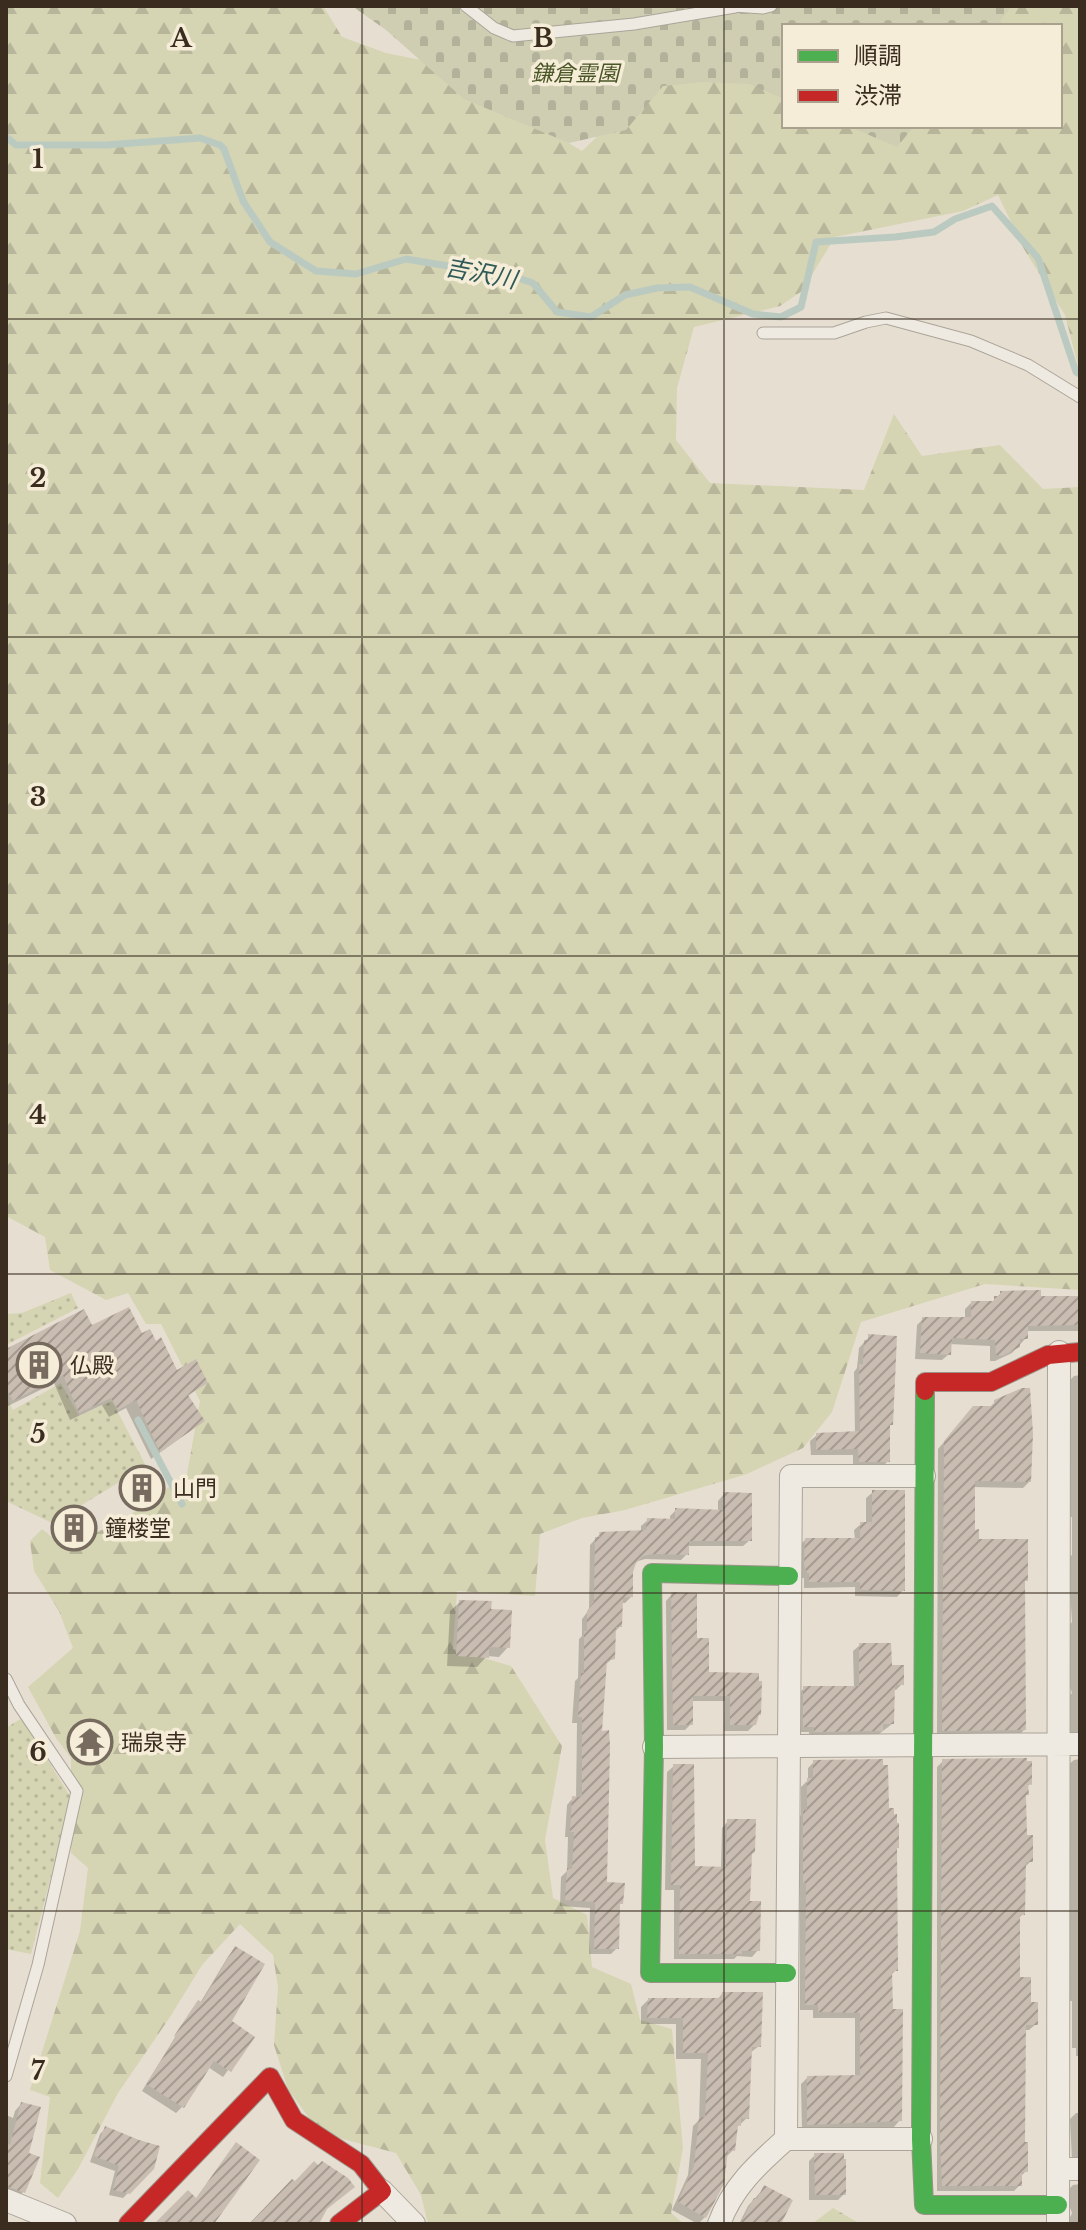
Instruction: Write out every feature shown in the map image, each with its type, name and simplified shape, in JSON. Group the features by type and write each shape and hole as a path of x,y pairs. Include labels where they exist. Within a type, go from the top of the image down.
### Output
{"street":[{"path":"1070,1352 1069,2169 1058,2214 924,2205 921,2139 925,1382 991,1382 1048,1355 1070,1352"},
{"path":"786,2139 791,1476 924,1476"},
{"path":"787,1973 650,1973 654,1747 652,1573 789,1576"},
{"path":"654,1747 1069,1744"},
{"path":"128,2224 270,2077 294,2120 361,2164 414,2224"},
{"path":"719,2224 749,2172 786,2139 921,2139"},
{"path":"339,2224 382,2191"},
{"path":"6,2200 65,2224"}],"lane":[{"path":"466,6 494,28 513,36 634,24 734,6 771,6"},
{"path":"763,333 834,333 886,318 971,341 1028,365 1080,397"},
{"path":"6,1679 19,1705 77,1791 38,1965 6,2076"}],"green space":[{"path":"6,6 323,6 342,37 386,53 436,63 582,151 621,114 645,41 782,82 782,128 1062,128 1062,24 990,24 1006,6 1080,6 1080,373 1065,315 1024,249 998,195 963,211 835,237 802,291 780,306 694,327 677,388 676,440 710,483 864,490 894,414 922,456 1000,445 1043,489 1080,487 1080,1290 985,1284 861,1322 832,1412 803,1448 747,1474 625,1510 582,1518 540,1534 535,1596 457,1591 453,1649 511,1666 562,1746 545,1840 553,1898 587,1915 592,1967 631,1984 640,2020 672,2029 683,2148 671,2213 684,2224 428,2224 421,2195 396,2153 320,2133 288,2089 274,2045 278,1987 273,1955 240,1924 202,1965 118,2093 78,2169 58,2198 40,2183 50,2097 30,2090 80,1931 88,1868 71,1853 71,1758 56,1738 28,1687 73,1648 59,1611 34,1571 30,1541 42,1529 65,1548 126,1518 187,1474 200,1401 161,1324 146,1324 128,1293 106,1300 50,1270 45,1237 6,1216"},
{"name":"鎌倉霊園","path":"352,6 1012,6 998,24 782,24 782,98 749,84 702,82 663,86 626,130 569,143 464,99 386,30"},
{"path":"853,128 912,128 897,147"},
{"path":"71,1293 78,1308 6,1345 6,1314 22,1313"},
{"path":"61,1383 79,1416 112,1401 146,1466 52,1523 6,1501 6,1397 13,1410"},
{"path":"22,1718 71,1798 31,1954 6,1949 6,1728"},
{"path":"833,2208 857,2222 812,2224"}],"building":[{"path":"1041,1290 1041,1296 1080,1296 1080,1325 1028,1326 1028,1339 1020,1339 1020,1347 1002,1356 996,1355 995,1340 952,1338 951,1355 920,1353 922,1317 971,1317 971,1301 994,1301 994,1296 1000,1296 1000,1291"},
{"path":"129,1307 142,1333 150,1329 156,1341 161,1337 177,1370 196,1359 208,1383 188,1395 205,1421 160,1452 136,1400 118,1410 111,1398 79,1413 63,1375 13,1401 6,1388 6,1349 84,1309 92,1325"},
{"path":"868,1334 897,1336 890,1462 859,1462 858,1449 816,1450 816,1433 860,1431 859,1364 863,1364 864,1340 868,1340"},
{"path":"1022,1388 1030,1388 1033,1434 1031,1482 975,1481 975,1530 979,1529 979,1539 1028,1539 1028,1581 1025,1581 1026,1730 942,1731 944,1441 973,1406 994,1406 994,1400"},
{"path":"872,1490 905,1490 905,1591 860,1590 860,1582 809,1582 809,1573 804,1565 805,1538 860,1538 860,1522 872,1522"},
{"path":"723,1492 752,1493 752,1541 689,1541 689,1555 643,1556 633,1572 633,1597 623,1598 622,1627 616,1627 615,1659 607,1661 602,1731 609,1730 610,1747 607,1882 625,1883 623,1904 620,1904 619,1949 594,1949 595,1902 565,1900 567,1868 572,1869 572,1796 582,1797 582,1717 578,1717 581,1673 584,1673 584,1631 587,1631 587,1611 594,1602 595,1537 600,1537 599,1532 646,1530 647,1518 675,1519 675,1508 723,1510"},
{"name":"鐘楼堂","path":"79,1512 89,1534 70,1543 59,1522"},
{"path":"671,1592 697,1593 697,1638 709,1638 709,1672 759,1673 759,1681 762,1681 761,1715 756,1725 730,1725 730,1696 693,1696 693,1725 673,1725"},
{"path":"459,1600 492,1601 491,1609 512,1610 510,1648 489,1647 489,1658 456,1656"},
{"path":"859,1643 891,1643 892,1665 904,1665 904,1685 895,1685 894,1724 883,1724 883,1731 814,1732 814,1727 803,1727 803,1686 859,1686"},
{"path":"1027,1758 1027,1761 1032,1761 1032,1785 1028,1784 1029,1795 1026,1795 1027,1835 1033,1835 1033,1862 1026,1862 1025,1915 1020,1915 1020,1977 1031,1977 1031,2002 1038,2002 1038,2025 1026,2025 1025,2142 1028,2142 1028,2172 1022,2172 1022,2186 942,2186 942,1759"},
{"path":"883,1759 883,1765 888,1765 889,1808 894,1808 899,1823 898,1971 892,1971 893,2009 903,2009 902,2121 807,2125 807,2076 860,2075 860,2013 818,2012 818,2005 805,2005 803,1810 807,1810 807,1778 813,1778 813,1760"},
{"path":"673,1764 694,1764 695,1866 726,1867 727,1819 756,1819 750,1901 761,1901 760,1951 679,1954 680,1885 671,1885"},
{"path":"235,1946 265,1964 232,2021 255,2037 231,2072 214,2061 184,2108 146,2084 198,2000 202,2002"},
{"path":"722,1992 763,1992 761,2047 752,2047 749,2119 741,2118 735,2151 728,2150 724,2184 706,2218 678,2202 694,2166 699,2117 705,2117 708,2053 683,2053 683,2018 647,2018 648,1998 721,1998"},
{"path":"21,2102 41,2107 29,2153 40,2157 25,2193 6,2186 6,2143 10,2145"},
{"path":"105,2126 160,2146 154,2169 130,2194 113,2190 119,2166 94,2156"},
{"path":"236,2142 260,2160 214,2224 154,2224 188,2190 196,2198"},
{"path":"814,2153 844,2153 846,2195 815,2195"},
{"path":"314,2161 318,2165 322,2161 348,2178 355,2187 327,2209 319,2224 249,2224 292,2179 295,2181"},
{"path":"764,2185 793,2200 781,2224 740,2224 754,2198 757,2199"}],"waterway":[{"name":"吉沢川","path":"6,137 16,145 106,145 200,138 224,149 243,201 270,242 316,271 356,274 406,259 515,277 533,283 557,312 591,317 625,295 657,288 690,287 753,314 781,317 801,307 816,242 934,232 955,219 992,206 1038,258 1076,372 1080,374"},
{"path":"138,1420 182,1504"}],"traffic: fast":[{"path":"925,1391 921,2139 924,2205 1058,2205"},
{"path":"787,1973 650,1973 654,1747 652,1573 789,1576"}],"traffic: jam":[{"path":"925,1391 925,1382 991,1382 1048,1355 1080,1352"},
{"path":"128,2224 270,2077 294,2120 361,2164 382,2191 339,2224"}],"place":[{"name":"仏殿","path":"39,1365"},
{"name":"山門","path":"142,1488"},
{"name":"鐘楼堂","path":"74,1528"},
{"name":"瑞泉寺","path":"90,1742"}]}
